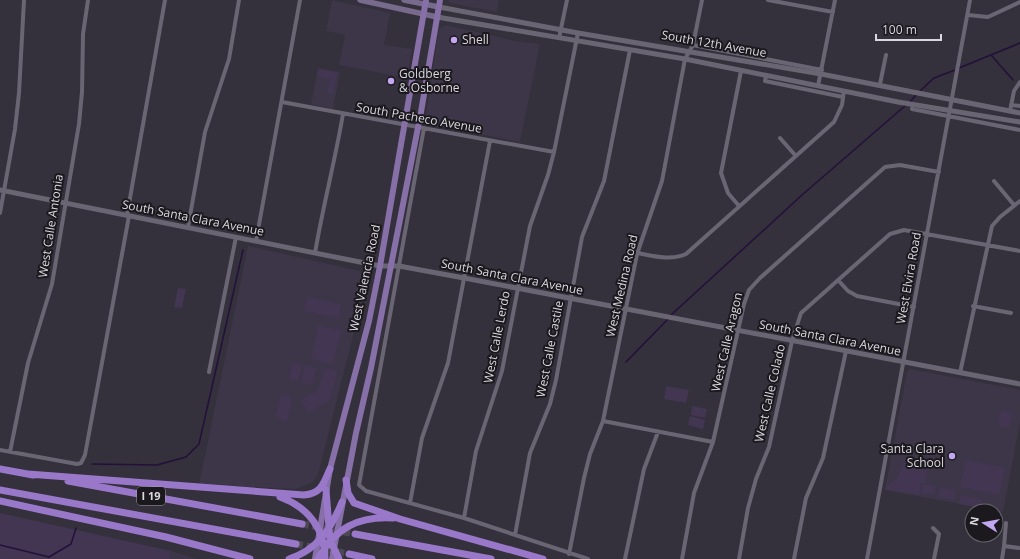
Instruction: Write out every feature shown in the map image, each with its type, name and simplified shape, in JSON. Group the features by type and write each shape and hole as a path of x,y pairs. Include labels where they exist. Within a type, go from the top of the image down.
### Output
{"highway":[{"name":"I 19","path":"0,469 302,524"},
{"path":"28,474 272,494 314,494 323,485 330,469"},
{"path":"346,480 348,493 354,503 400,519 543,559"},
{"name":"I 19","path":"0,490 296,544"},
{"path":"326,490 331,520"},
{"path":"272,494 298,505 310,516 320,529 320,540 325,548 325,559"},
{"path":"0,501 166,537 250,559"},
{"path":"289,559 300,555 320,540 328,529 331,520 342,502"},
{"path":"317,559 330,540 337,533 353,524 381,518 400,519"},
{"path":"328,529 330,540 339,559"},
{"path":"355,534 491,559"},
{"path":"349,554 372,559"}],"main road":[{"name":"South 12th Avenue","path":"360,0 437,17"},
{"name":"South 12th Avenue","path":"404,0 425,2 439,7"},
{"name":"West Valencia Road","path":"342,502 371,368 390,266 421,128 440,0"},
{"name":"West Valencia Road","path":"326,490 368,321 380,266 425,2"},
{"path":"320,529 331,520 337,533 332,559"},
{"path":"317,559 320,540"}],"street":[{"path":"0,213 2,190 15,129 19,93 24,0"},
{"name":"West Calle Antonia","path":"10,452 28,363 52,284 79,120 83,34 88,0"},
{"path":"0,450 77,464 81,463 87,447 165,0"},
{"path":"188,227 205,132 229,59 239,0"},
{"path":"256,241 300,0"},
{"path":"559,38 566,0"},
{"name":"West Medina Road","path":"569,554 590,454 603,421 637,253 662,181 685,59 693,45 702,0"},
{"path":"768,0 832,12"},
{"path":"818,86 835,0"},
{"name":"West Elvira Road","path":"867,559 970,0"},
{"path":"968,15 988,17 1020,2"},
{"name":"South 12th Avenue","path":"439,7 578,33 821,72"},
{"name":"South 12th Avenue","path":"437,17 576,42 685,59 818,86 844,94"},
{"name":"West Calle Lerdo","path":"464,518 476,451 502,371 530,226 548,175 554,152 578,33"},
{"name":"South 12th Avenue","path":"693,45 1020,113"},
{"name":"West Calle Castile","path":"516,535 530,453 550,404 556,380 582,237 604,182 630,50"},
{"path":"880,84 886,55"},
{"path":"740,206 728,193 721,173 741,71"},
{"name":"South 12th Avenue","path":"766,76 765,81 912,104 1020,130"},
{"path":"1010,111 1014,91 1020,82"},
{"path":"637,253 666,258 678,258 686,254 795,155 834,122 842,105 844,94"},
{"name":"South Pacheco Avenue","path":"282,102 554,152"},
{"path":"1011,105 1020,106"},
{"name":"South 12th Avenue","path":"949,113 1020,122"},
{"path":"315,253 323,207 335,161 343,114"},
{"name":"West Valencia Road","path":"410,503 366,491 359,485 399,266 421,128"},
{"path":"780,138 795,155"},
{"path":"490,140 448,362 422,438 410,503 464,518 569,554 588,559"},
{"name":"West Calle Aragon","path":"682,559 694,494 713,442 744,304 749,290 760,278 885,167 900,165 938,172"},
{"path":"994,181 1014,205"},
{"name":"South Santa Clara Avenue","path":"2,190 380,266 399,266 1020,384"},
{"path":"960,373 987,245 996,220 1020,201"},
{"name":"West Calle Colado","path":"739,559 748,508 756,479 770,441 792,341 800,313 890,234 904,230 927,234"},
{"path":"927,234 1020,251"},
{"path":"209,372 236,237"},
{"path":"838,280 848,291 857,296 914,307"},
{"path":"973,306 1011,314"},
{"path":"794,559 806,498 823,458 846,351"},
{"path":"603,421 713,442"},
{"path":"625,559 644,469 658,432"},
{"path":"1002,559 1006,523"},
{"path":"933,528 939,534 934,559"},
{"path":"1004,546 1019,548"}],"shaded area":[{"path":"332,0 390,13 384,45 412,49 407,78 339,65 345,35 326,31"},
{"path":"448,0 499,0 497,12 450,3"},
{"path":"446,25 515,41 540,44 520,142 428,124 425,121 439,29"},
{"path":"318,68 340,72 333,109 311,104"},
{"path":"319,69 337,72 333,95 327,93 330,79 318,77"},
{"path":"248,246 369,273 318,474 313,482 296,489 199,485"},
{"path":"178,288 186,289 182,308 174,307"},
{"path":"307,297 341,304 339,318 304,311"},
{"path":"318,326 342,330 332,365 311,359"},
{"path":"292,363 302,365 298,381 289,379"},
{"path":"305,365 316,368 312,385 301,382"},
{"path":"325,368 338,371 329,401 308,413 301,400 318,390"},
{"name":"Santa Clara School","path":"910,369 1020,390 1020,422 1004,507 1004,503 964,503 964,505 885,490 907,372"},
{"path":"666,386 689,390 686,403 664,399"},
{"path":"283,394 290,395 292,403 288,420 284,421 276,416 280,398"},
{"path":"692,406 707,409 705,418 691,415"},
{"path":"1001,411 1012,413 1009,428 998,426"},
{"path":"690,416 705,420 703,429 688,425"},
{"path":"966,460 1005,468 999,495 960,487"},
{"path":"903,462 928,467 925,483 921,483 919,495 884,489 897,478"},
{"path":"922,484 936,486 934,495 922,493"},
{"path":"940,487 956,490 954,500 938,497"},
{"path":"961,495 983,500 983,503 959,504"},
{"path":"0,513 171,551 170,559 0,559"},
{"path":"171,551 197,559 170,559"}],"waterway":[{"path":"959,68 1020,43"},
{"path":"992,56 1013,80"},
{"path":"920,91 934,78 955,70"},
{"path":"909,103 917,94"},
{"path":"670,316 802,195 906,105"},
{"path":"92,464 157,465 186,457 199,444 243,250"},
{"path":"626,362 668,319"},
{"path":"0,545 49,557 71,544 76,528"}],"tunnel":[{"path":"302,524 355,534"},
{"path":"296,544 349,554"}],"place":[{"name":"Shell","path":"454,40"},
{"name":"Goldberg & Osborne","path":"391,81"},
{"name":"Santa Clara School","path":"952,456"}]}
